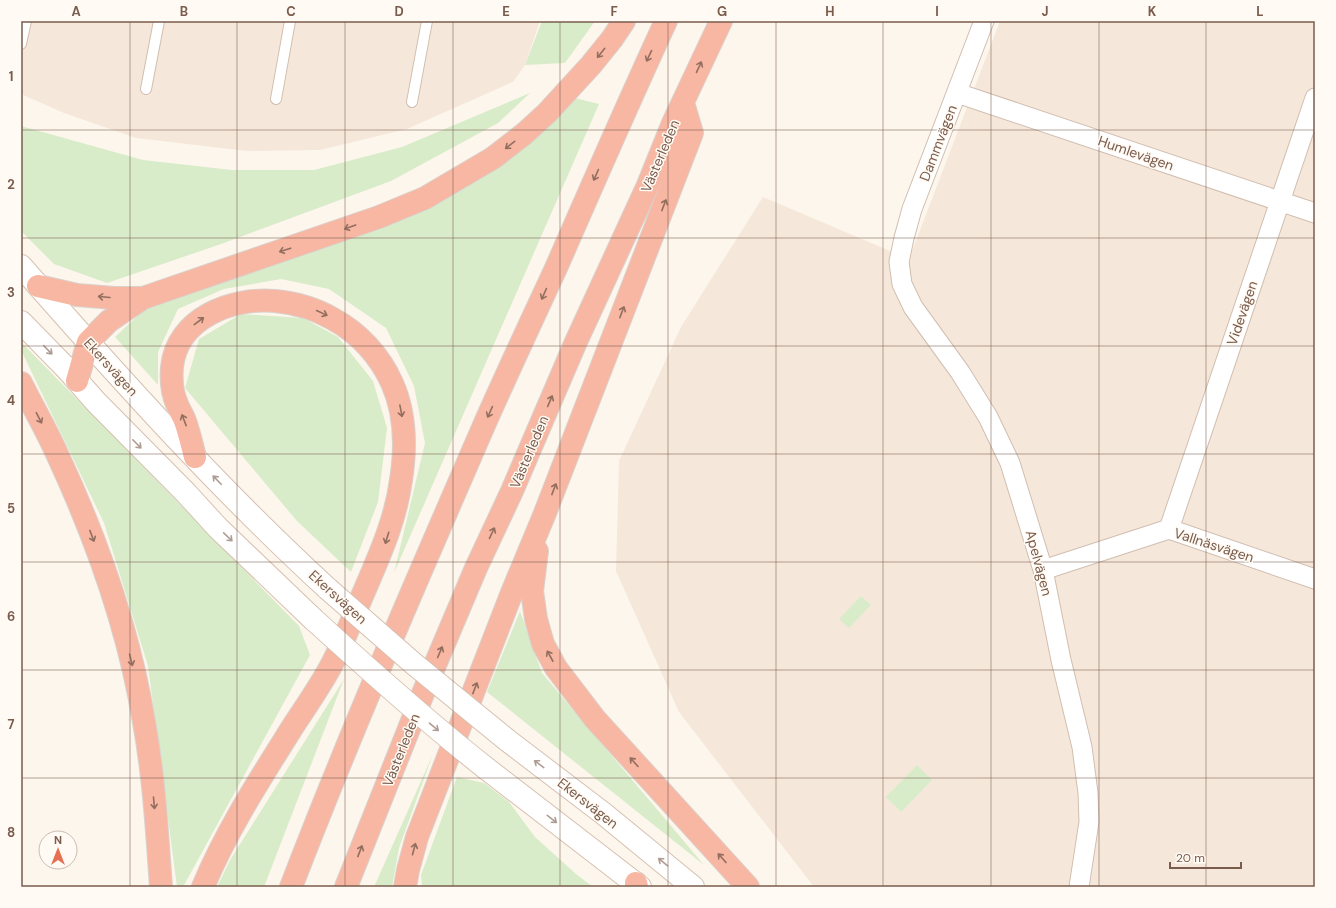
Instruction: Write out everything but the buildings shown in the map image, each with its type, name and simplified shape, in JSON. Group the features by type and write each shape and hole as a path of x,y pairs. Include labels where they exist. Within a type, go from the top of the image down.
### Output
{"highway":[{"path":"77,381 88,342 109,321 143,298 379,217 425,198 493,158 524,134 547,113 591,65 612,39 624,21"},
{"path":"291,887 349,743 470,458 666,21"},
{"name":"Västerleden","path":"346,887 424,692 476,568 512,491 575,344 721,21"},
{"path":"405,887 417,837 511,595 545,513 692,133 683,103"},
{"path":"38,286 77,295 114,298 143,298"},
{"path":"195,457 185,419 176,404 172,389 172,366 179,343 194,325 220,309 238,303 256,301 276,301 289,303 316,310 335,319 353,331 369,346 382,364 393,384 400,406 404,428 404,452 401,481 395,511 384,547 332,665 247,801 229,833 203,887"},
{"path":"21,383 57,454 81,507 100,557 122,623 141,706 151,764 160,887"},
{"path":"545,513 535,560 532,591 536,619 543,644 556,668 595,719 748,887"}],"main road":[{"name":"Ekersvägen","path":"21,266 156,417 289,553 419,669 507,740 604,814 693,887"},
{"path":"21,322 218,528 312,618 442,734 638,886"}],"street":[{"name":"Dammvägen","path":"900,267 899,262 912,209 984,21"},
{"name":"Humlevägen","path":"957,93 1315,213"},
{"name":"Videvägen","path":"1169,529 1315,98"},
{"name":"Apelvägen","path":"900,267 902,284 913,307 967,384 988,417 1010,463 1044,570 1061,660 1082,747 1088,793 1088,822 1079,887"},
{"name":"Vallnäsvägen","path":"1044,570 1169,529 1315,580"}],"lane":[{"path":"21,44 26,21"},
{"path":"146,89 159,21"},
{"path":"276,99 290,21"},
{"path":"412,102 427,21"}],"shaded area":[{"path":"21,21 540,21 525,65 513,82 407,129 320,150 247,151 136,138 64,113 21,94"},
{"path":"1000,21 1315,21 1315,887 814,887 679,712 616,571 619,461 681,327 763,197 909,259"}],"green space":[{"path":"542,21 595,21 565,63 525,65"},
{"path":"530,93 498,123 391,181 224,243 107,283 54,264 21,231 21,126 143,160 232,170 314,170 402,147"},
{"path":"575,98 599,104 394,573 425,443 414,386 386,328 329,289 281,279 224,289 178,309 158,352 158,385 115,337 148,306 372,230"},
{"path":"241,314 303,318 338,337 373,381 387,428 378,502 351,572 297,521 185,388 199,339"},
{"path":"21,342 299,626 310,655 183,887 177,887 148,666 104,523 21,350"},
{"path":"861,596 871,605 849,628 839,619"},
{"path":"520,611 542,673 704,865 487,692"},
{"path":"344,679 264,887 217,887 230,860"},
{"path":"433,754 399,848 392,887 374,887"},
{"path":"917,765 932,780 901,812 886,797"},
{"path":"457,777 484,783 509,802 535,837 576,874 593,887 422,887 421,875"}]}
